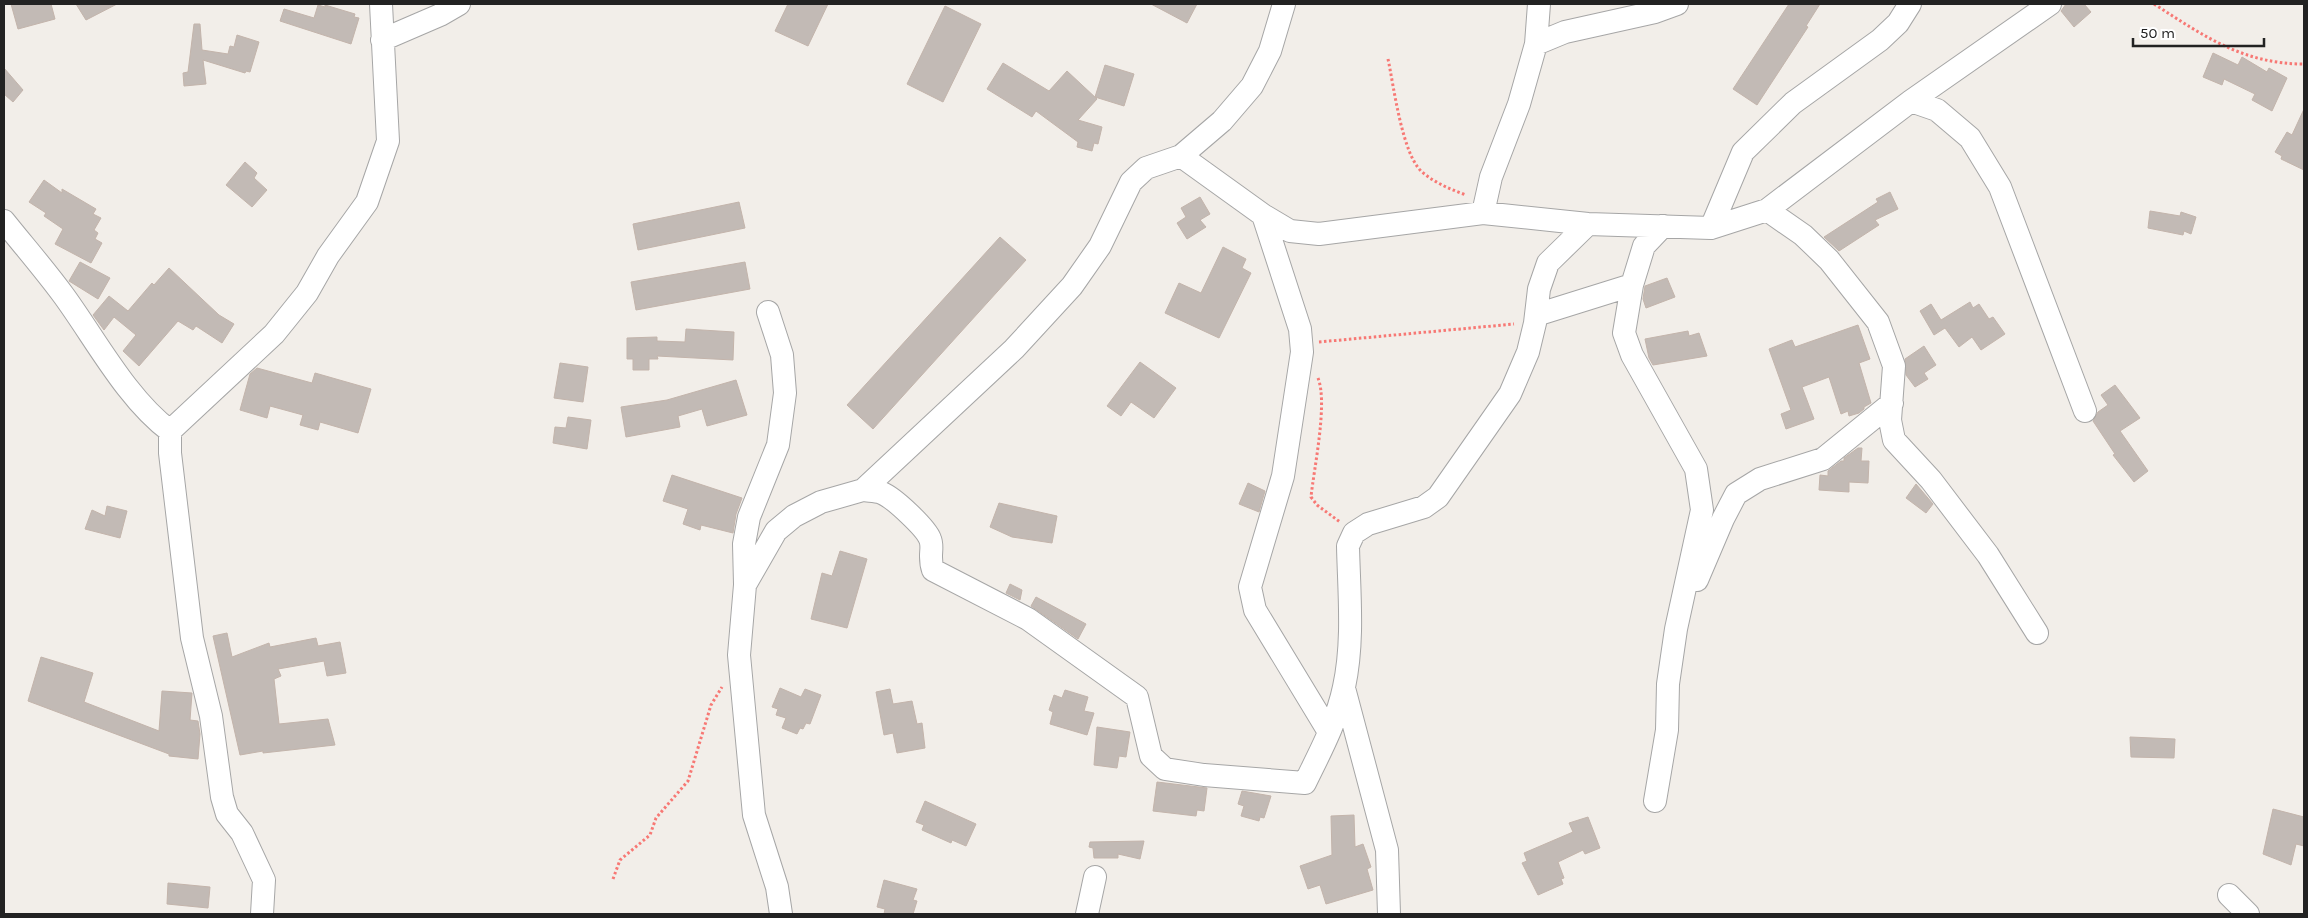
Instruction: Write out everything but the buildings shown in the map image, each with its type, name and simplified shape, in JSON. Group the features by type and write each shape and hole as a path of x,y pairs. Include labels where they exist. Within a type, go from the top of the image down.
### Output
{"street":[{"path":"262,914 264,880 242,833 227,814 222,797 211,716 192,638 170,453 170,431 274,334 307,293 328,256 367,202 388,141 382,40 382,4"},
{"path":"382,40 440,15 458,4"},
{"path":"863,490 1014,349 1072,286 1100,246 1131,182 1146,168 1180,156 1222,122 1252,86 1270,51 1284,4"},
{"path":"1484,208 1491,178 1519,104 1536,44 1539,4"},
{"path":"1536,44 1565,32 1656,12 1677,4"},
{"path":"1711,228 1743,152 1793,103 1880,40 1898,23 1910,4"},
{"path":"1180,156 1263,215 1290,231 1319,234 1484,208 1588,224 1711,228 1767,210 1911,101 2050,4"},
{"path":"1911,101 1937,110 1970,138 2000,187 2085,411"},
{"path":"1767,210 1802,235 1829,260 1878,322 1894,366 1890,420 1894,440 1931,480 1988,555 2037,633"},
{"path":"1263,215 1300,329 1302,348 1283,476 1250,586 1255,610 1329,732"},
{"path":"4,221 64,296 114,370 159,423 170,431"},
{"path":"745,585 776,531 794,516 821,502 863,490 882,493 895,501 931,540 929,560 933,570 1028,619 1137,697 1151,756 1165,769 1204,775 1306,783 1329,732 1344,688 1349,642 1348,546 1354,533 1368,524 1424,507 1438,497 1510,394 1528,352 1536,319 1538,289 1548,263 1588,224"},
{"path":"1655,801 1667,730 1668,684 1676,629 1702,510 1696,469 1632,355 1624,333 1632,285 1644,246 1663,226"},
{"path":"1536,319 1632,285"},
{"path":"768,312 782,355 785,393 778,445 749,517 744,544 745,585 739,655 754,814 776,887 781,914"},
{"path":"1676,629 1723,519 1736,494 1760,479 1823,459 1892,403"},
{"path":"1344,688 1386,844 1389,914"},
{"path":"1087,914 1095,877"},
{"path":"2229,895 2248,914"}],"path":[{"path":"2154,4 2197,32 2241,55 2279,64 2304,64"},
{"path":"1388,59 1407,150 1420,171 1438,184 1484,208"},
{"path":"1354,533 1317,505 1311,497 1322,406 1321,385 1302,348 1465,330 1536,319"},
{"path":"613,879 620,860 650,835 656,818 688,781 712,705 739,655"}]}
